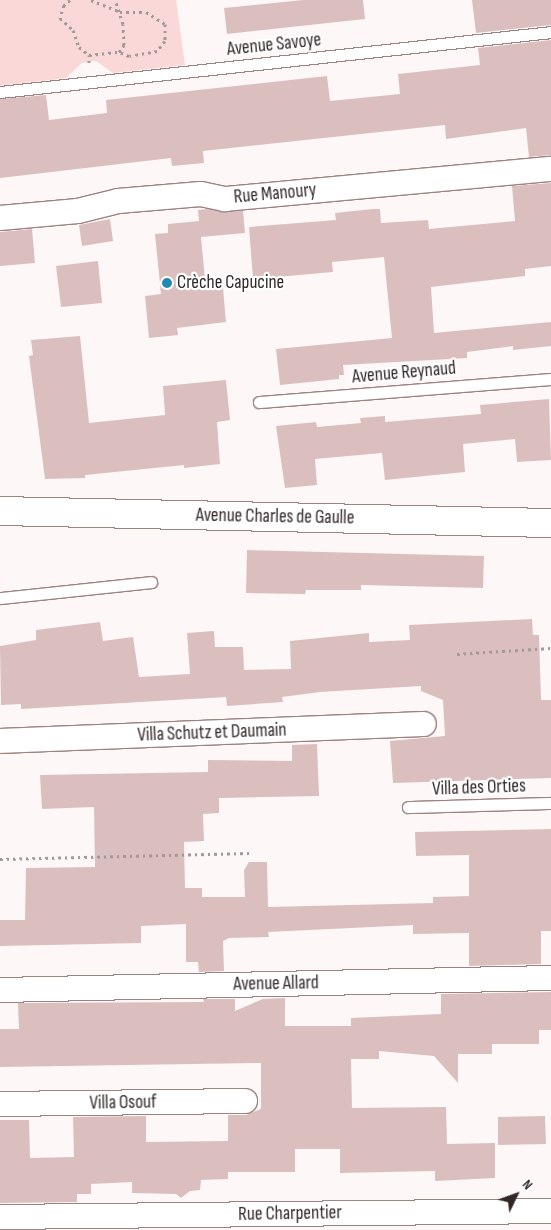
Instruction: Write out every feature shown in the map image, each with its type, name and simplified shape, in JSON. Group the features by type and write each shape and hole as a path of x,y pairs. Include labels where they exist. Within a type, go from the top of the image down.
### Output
{"street":[{"name":"Rue Manoury","path":"0,218 92,209 118,201 200,194 225,199 551,169"},
{"name":"Avenue Charles de Gaulle","path":"0,510 551,524"},
{"name":"Villa Schutz et Daumain","path":"0,741 424,724"},
{"name":"Avenue Allard","path":"0,990 551,978"},
{"name":"Villa Osouf","path":"0,1104 245,1101"},
{"name":"Rue Charpentier","path":"0,1217 551,1211"}],"lane":[{"name":"Avenue Savoye","path":"0,92 551,32"},
{"name":"Avenue Reynaud","path":"259,402 551,379"},
{"path":"0,598 152,582"},
{"name":"Villa des Orties","path":"408,808 551,803"}],"path":[{"path":"70,0 64,5 60,18 73,30 79,48 89,55 119,52 129,56 157,51 165,41 167,29 162,19 146,12 120,12 90,0"},
{"path":"116,0 125,32 124,45 119,52"},
{"path":"89,55 90,82"},
{"path":"457,654 551,648"},
{"path":"0,859 250,853"}],"shaded area":[{"path":"0,0 176,0 185,65 113,73 96,61 82,63 66,78 0,86"}],"building":[{"path":"303,0 363,0 365,19 227,34 224,8"},
{"path":"472,0 551,0 551,25 476,33"},
{"path":"551,40 551,155 529,157 526,128 446,139 445,125 203,151 204,163 172,166 171,158 0,178 0,99 46,95 49,120 107,113 106,100 327,76 330,101 400,94 398,74 480,65 478,48"},
{"path":"551,183 551,266 525,269 525,276 431,287 434,333 551,322 551,346 513,350 513,346 467,352 467,358 343,365 344,375 339,375 339,379 280,385 276,349 392,338 384,257 332,262 333,272 253,279 249,227 336,220 335,213 373,209 380,209 381,223 428,220 429,229 515,221 512,186"},
{"path":"198,210 243,211 245,233 201,237 206,290 223,288 226,322 177,328 178,335 149,338 145,296 161,294 155,234 168,233 168,224 199,221"},
{"path":"110,219 113,241 82,246 79,225"},
{"path":"32,229 35,263 0,266 0,232"},
{"path":"98,261 102,303 61,307 56,266"},
{"path":"80,336 89,423 165,415 163,386 226,380 230,420 217,422 220,464 184,468 184,465 85,475 85,478 45,479 29,356 33,355 31,340"},
{"path":"549,399 551,460 517,462 515,439 463,444 465,472 385,480 382,453 315,459 317,485 285,488 276,426 316,422 317,427 361,423 360,418 385,416 385,422 481,414 480,405"},
{"path":"247,550 484,556 483,588 361,585 361,590 306,590 305,594 246,593"},
{"path":"532,619 533,635 539,635 541,700 551,700 551,778 393,783 390,741 445,736 443,700 421,691 421,686 320,692 282,697 283,702 227,706 226,697 21,709 21,704 1,705 0,646 36,640 36,630 100,622 103,641 133,637 139,677 190,674 187,633 214,631 215,647 243,647 244,670 291,669 290,641 369,633 369,642 410,640 409,625"},
{"path":"317,744 319,796 219,798 219,813 203,814 204,841 184,842 185,888 202,888 202,897 245,897 244,870 249,862 267,862 268,907 433,903 433,897 469,896 469,855 416,856 415,832 551,829 551,931 541,931 541,964 469,966 469,933 413,934 413,925 268,932 269,937 229,938 223,941 224,971 199,972 198,962 186,962 186,924 141,926 141,943 0,946 0,920 25,920 26,868 95,867 94,807 42,809 40,775 208,772 208,760 292,761 292,745"},
{"path":"551,992 551,1030 539,1030 539,1044 492,1044 492,1054 458,1054 458,1083 434,1056 379,1051 379,1059 351,1059 352,1108 446,1107 447,1144 495,1143 495,1178 435,1181 435,1171 340,1173 340,1149 295,1149 295,1172 228,1172 228,1179 201,1180 200,1190 190,1191 181,1198 176,1194 132,1193 132,1182 91,1184 91,1194 77,1194 77,1202 0,1203 0,1120 29,1120 30,1158 74,1157 73,1117 146,1116 146,1142 228,1141 228,1115 246,1115 261,1109 261,1063 0,1067 0,1029 19,1029 18,1003 204,1002 203,999 235,999 235,1011 263,999 285,998 285,1026 351,1026 351,1018 441,1014 441,994"},
{"path":"545,1116 546,1144 498,1145 498,1117"}],"place":[{"name":"Crèche Capucine","path":"167,283"}]}
